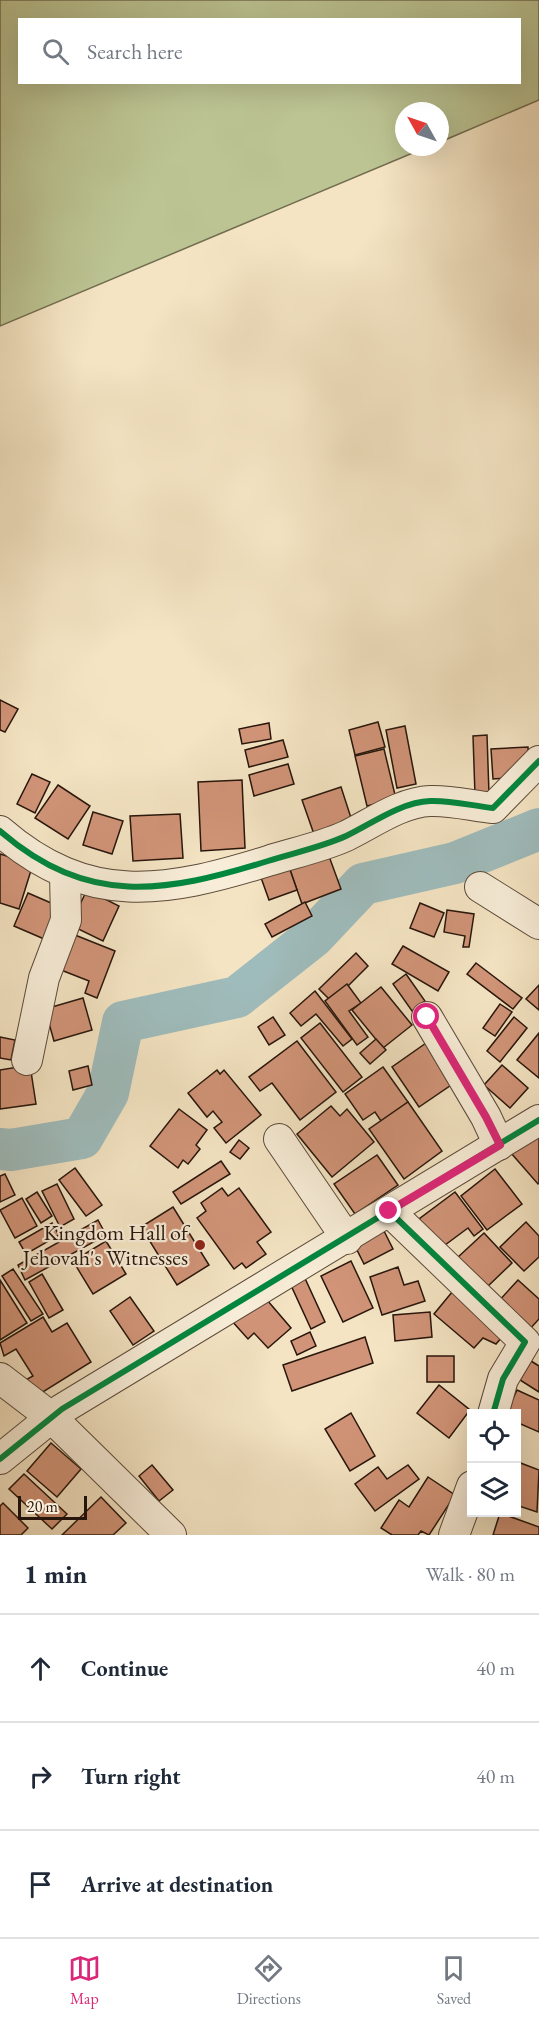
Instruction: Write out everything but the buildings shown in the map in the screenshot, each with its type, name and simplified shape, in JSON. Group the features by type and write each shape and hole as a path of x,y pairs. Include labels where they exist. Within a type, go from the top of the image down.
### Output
{"street":[{"path":"0,831 26,853 65,874 129,889 204,881 345,837 379,817 429,801 493,808 539,761"},
{"path":"27,1060 44,978 66,920 65,874"},
{"path":"480,887 539,924"},
{"path":"427,1017 500,1145"},
{"path":"0,1459 51,1417 347,1239 539,1120"},
{"path":"279,1139 347,1239"},
{"path":"389,1211 525,1342 502,1379 494,1409"},
{"path":"0,1377 51,1417 171,1535"},
{"path":"454,1535 467,1497"}],"green space":[{"path":"0,0 539,0 539,100 449,138 449,102 395,102 395,156 406,156 0,326"}],"waterway":[{"path":"0,1149 11,1150 82,1138 108,1093 123,1022 237,997 313,937 363,884 455,863 539,829"}],"cycle path":[{"path":"0,831 33,855 65,872 96,882 128,886 161,886 231,872 317,847 346,836 397,809 419,802 445,801 493,808 539,761"},
{"path":"0,1459 62,1409 539,1120"},
{"path":"389,1211 525,1342 503,1379 494,1409"}],"place":[{"name":"Kingdom Hall of Jehovah's Witnesses","path":"200,1245"}],"route":[{"path":"389,1211 500,1145 427,1017"}]}
